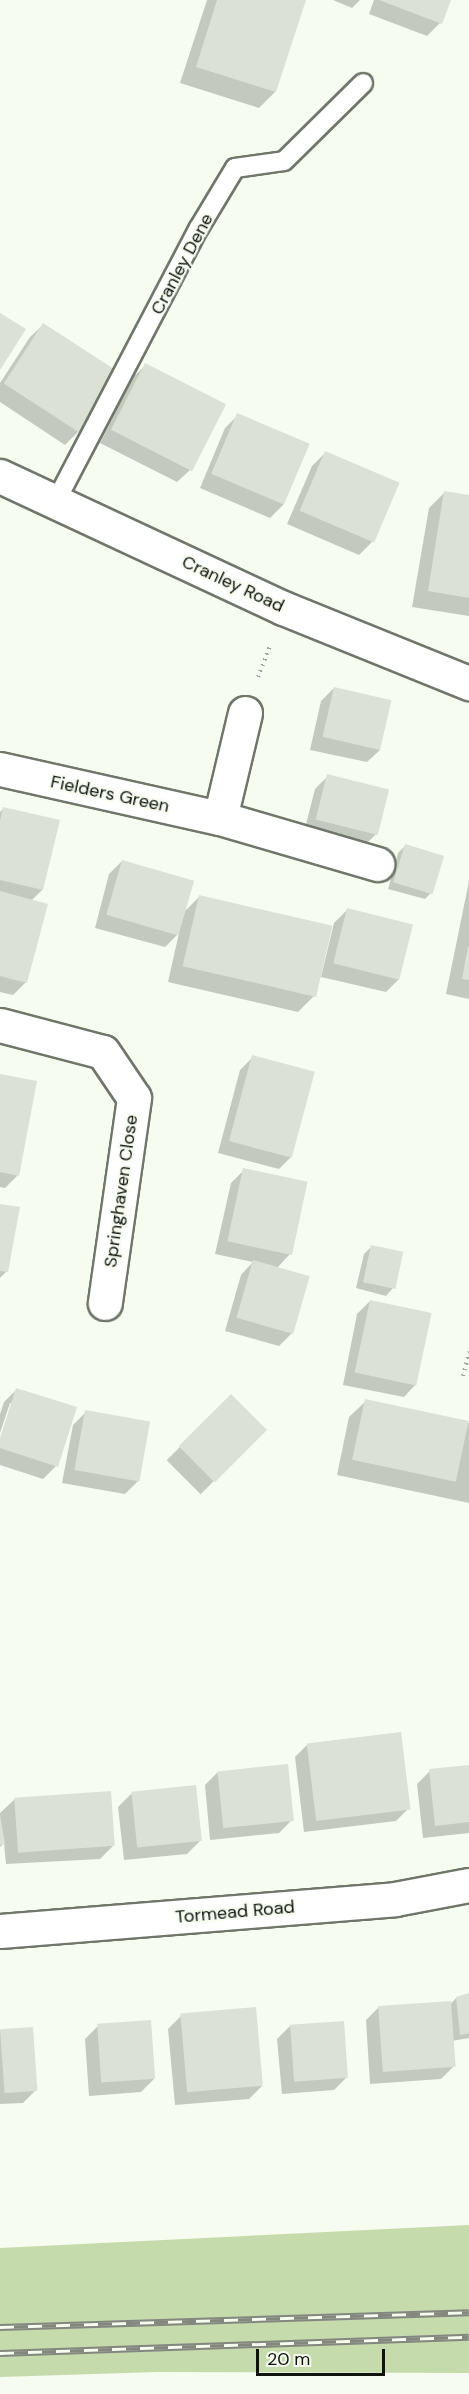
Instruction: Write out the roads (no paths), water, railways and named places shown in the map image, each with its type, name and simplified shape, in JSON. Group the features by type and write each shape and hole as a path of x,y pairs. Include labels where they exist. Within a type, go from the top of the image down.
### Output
{"street":[{"name":"Cranley Road","path":"0,476 283,608 469,683"},
{"path":"220,818 245,713"},
{"name":"Fielders Green","path":"0,770 220,818 377,864"},
{"name":"Springhaven Close","path":"0,1025 103,1052 134,1098 105,1303"},
{"name":"Tormead Road","path":"0,1931 395,1899 469,1885"}],"lane":[{"name":"Cranley Dene","path":"56,501 136,353 199,228 235,168 284,161 363,83"}],"railway":[{"path":"0,2327 469,2312"},
{"path":"0,2353 469,2337"}]}
